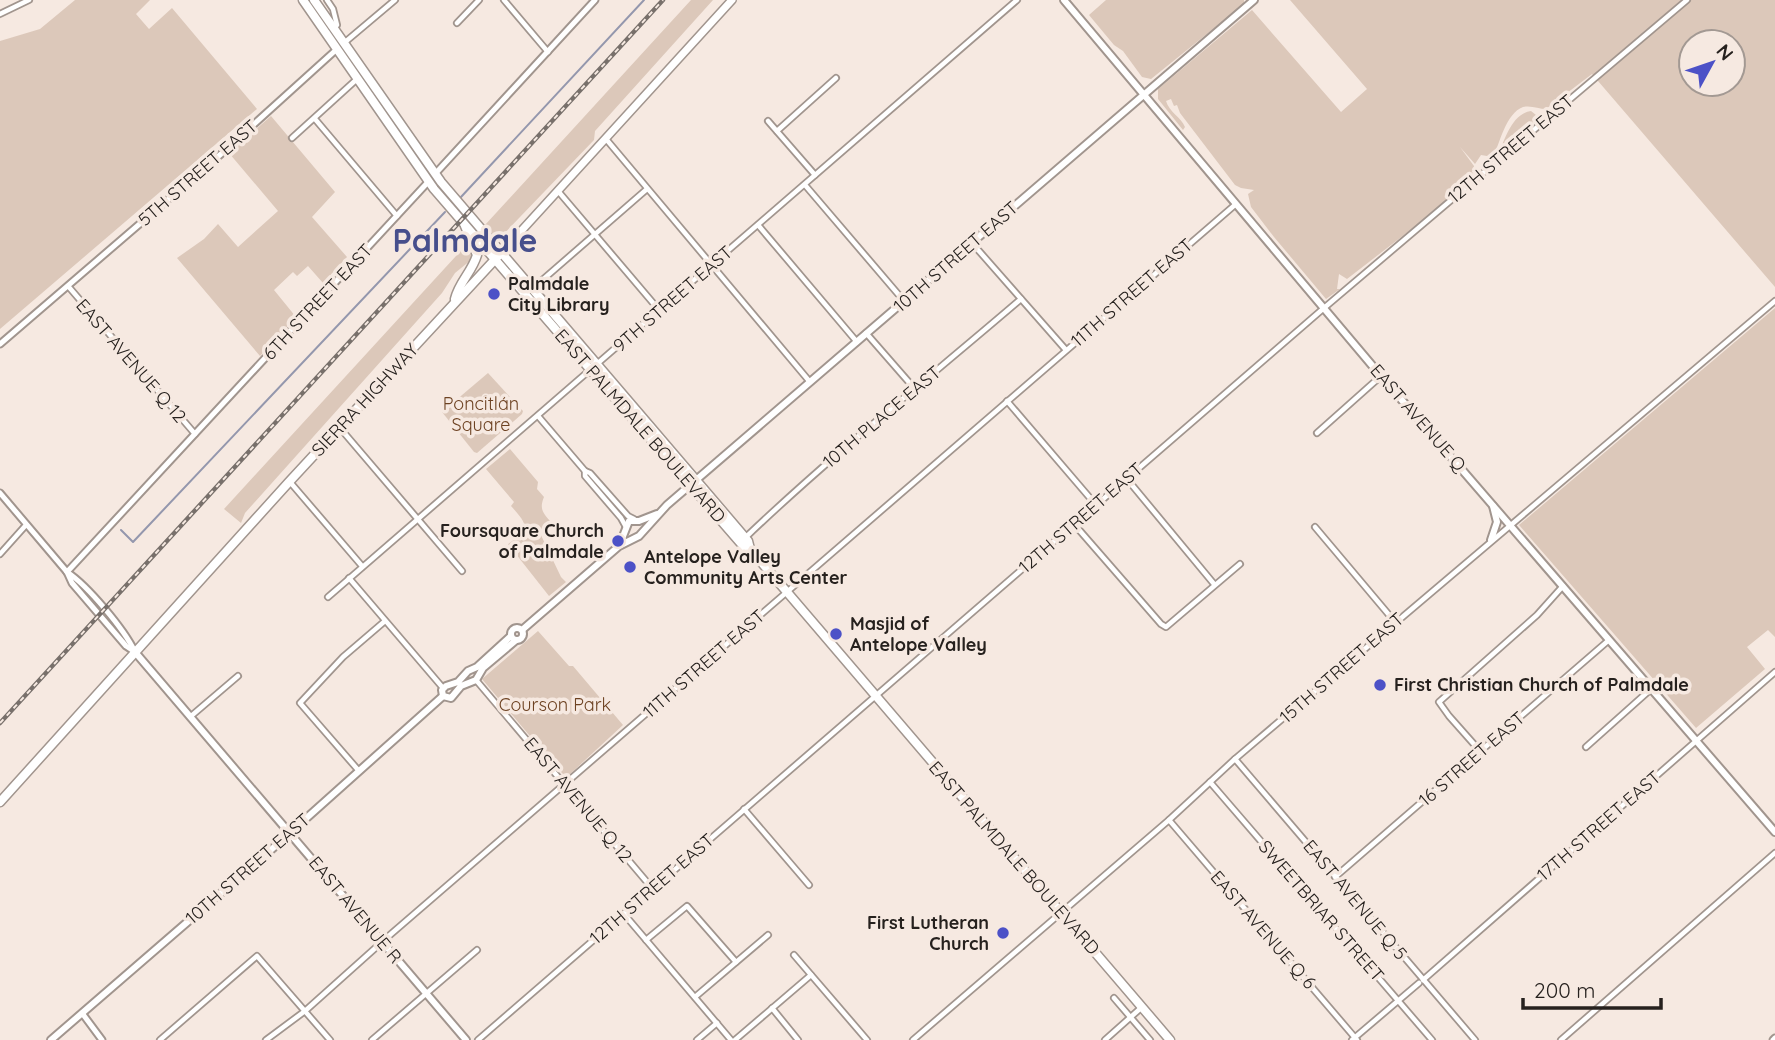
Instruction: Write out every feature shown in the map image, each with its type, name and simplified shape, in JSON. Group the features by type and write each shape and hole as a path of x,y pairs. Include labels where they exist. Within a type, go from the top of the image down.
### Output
{"highway":[{"name":"EAST PALMDALE BOULEVARD","path":"303,0 340,46 432,178 693,483 744,547 750,549"},
{"name":"EAST PALMDALE BOULEVARD","path":"314,0 334,30 357,79 465,223 532,289 594,367"},
{"path":"455,301 458,287 477,255 465,223"},
{"name":"SIERRA HIGHWAY","path":"0,802 289,482 498,256"},
{"name":"EAST PALMDALE BOULEVARD","path":"693,483 745,537 750,549 1170,1040"}],"main road":[{"name":"SIERRA HIGHWAY","path":"498,256 732,0"},
{"name":"EAST AVENUE Q","path":"1064,0 1381,376 1775,832"},
{"name":"10TH STREET EAST","path":"643,531 657,514 1254,0"},
{"path":"1491,540 1497,522 1492,504"},
{"name":"10TH STREET EAST","path":"637,520 657,514"},
{"path":"637,520 643,525 639,536 619,545 629,521 637,520"},
{"path":"626,529 633,537"},
{"name":"10TH STREET EAST","path":"51,1040 359,772 458,682 472,676 513,638 523,636 523,630 619,545"},
{"name":"EAST AVENUE R","path":"135,652 466,1040"}],"street":[{"path":"0,14 29,0"},
{"path":"327,0 337,18 334,30"},
{"name":"5TH STREET EAST","path":"0,344 395,0"},
{"path":"457,23 479,0"},
{"path":"504,0 548,52"},
{"name":"6TH STREET EAST","path":"67,572 595,0"},
{"name":"9TH STREET EAST","path":"327,597 1017,0"},
{"name":"12TH STREET EAST","path":"478,1040 1324,308 1687,0"},
{"path":"777,131 836,78"},
{"path":"292,138 357,79"},
{"path":"315,119 397,216"},
{"path":"768,121 815,175"},
{"path":"605,138 810,382"},
{"path":"805,185 904,301"},
{"path":"532,289 647,189"},
{"path":"557,190 659,310"},
{"name":"11TH STREET EAST","path":"265,1040 305,1011 1236,204"},
{"path":"758,225 857,342"},
{"path":"972,243 1066,350"},
{"name":"EAST AVENUE Q 12","path":"68,286 195,435"},
{"name":"10TH PLACE EAST","path":"745,537 914,388 1021,299"},
{"name":"15TH STREET EAST","path":"913,1040 1169,820 1235,759 1775,301"},
{"path":"866,333 914,388"},
{"path":"1317,433 1381,376"},
{"path":"1007,401 1096,505"},
{"path":"538,416 585,471 590,472 628,516 637,520"},
{"path":"339,428 462,571"},
{"path":"585,471 585,476 621,518 626,529"},
{"path":"1127,478 1214,584"},
{"path":"289,482 362,566"},
{"name":"EAST AVENUE R","path":"0,493 67,572 72,583 108,626 135,652"},
{"path":"1074,524 1166,627 1240,564"},
{"path":"0,554 26,525"},
{"path":"1315,527 1395,622"},
{"path":"349,578 448,691"},
{"path":"1480,752 1439,702 1537,615 1563,586"},
{"path":"359,772 300,704 343,657 385,621"},
{"name":"16 STREET EAST","path":"1335,877 1609,640"},
{"name":"17TH STREET EAST","path":"1355,1039 1775,672"},
{"path":"190,717 238,676"},
{"name":"EAST AVENUE Q 12","path":"472,676 652,888"},
{"path":"1587,747 1651,689"},
{"name":"EAST AVENUE Q 5","path":"1235,759 1421,982 1475,1040"},
{"name":"SWEETBRIAR STREET","path":"1210,782 1432,1040"},
{"path":"744,809 809,885"},
{"name":"EAST AVENUE Q 6","path":"1169,820 1355,1039"},
{"path":"1561,1040 1775,853"},
{"path":"646,940 687,906 736,962"},
{"path":"624,914 733,1040 811,975"},
{"path":"695,997 768,935"},
{"path":"372,1040 477,950"},
{"path":"794,955 867,1040"},
{"path":"160,1040 257,956 330,1040"},
{"path":"1114,998 1150,1040"},
{"path":"1105,1040 1142,1007"},
{"path":"772,1008 798,1040"},
{"path":"82,1013 102,1040"},
{"path":"697,1040 717,1023"}],"green space":[{"path":"75,0 150,0 136,14 149,29 172,8 257,109 0,329 0,41 40,29"},
{"path":"691,0 713,0 595,131 594,140 498,240 485,225"},
{"path":"1106,0 1244,0 1244,4 1151,79 1142,77 1123,51 1114,45 1089,15"},
{"path":"1290,0 1775,0 1775,287 1592,74 1546,109 1523,107 1517,110 1504,129 1493,157 1481,155 1475,164 1460,147 1474,166 1473,178 1347,279 1339,274 1337,289 1340,289 1326,299 1251,207 1248,194 1254,190 1235,185 1180,113 1177,105 1174,106 1171,99 1166,101 1183,123 1183,130 1158,99 1158,89 1252,10 1341,112 1367,89"},
{"path":"1531,111 1536,115 1536,119 1515,142 1497,156 1518,117"},
{"path":"271,116 335,192 312,217 347,257 323,283 308,266 297,276 293,272 274,290 296,317 260,356 177,258 204,239 218,224 238,247 278,211 229,153"},
{"path":"467,244 472,250 471,260 455,273 442,293 245,513 241,523 224,509"},
{"path":"1775,308 1775,637 1768,630 1747,647 1765,669 1696,728 1519,525"},
{"name":"Poncitlán Square","path":"488,373 523,411 477,453 442,412"},
{"path":"510,449 538,482 537,489 544,497 543,511 551,522 539,531 566,582 549,596 508,544 524,530 524,522 511,506 514,502 486,469"},
{"name":"Courson Park","path":"538,631 569,666 573,666 623,725 569,775 564,775 556,767 482,679"}],"waterway":[{"path":"461,197 644,0"},
{"path":"121,530 133,542 445,212"}],"railway":[{"path":"0,723 663,0"}],"place":[{"name":"Palmdale City Library","path":"494,294"},
{"name":"Foursquare Church of Palmdale","path":"618,541"},
{"name":"Antelope Valley Community Arts Center","path":"630,567"},
{"name":"Masjid of Antelope Valley","path":"836,634"},
{"name":"First Christian Church of Palmdale","path":"1380,685"},
{"name":"First Lutheran Church","path":"1003,933"}],"district":[{"name":"Palmdale","path":"465,241"}]}
